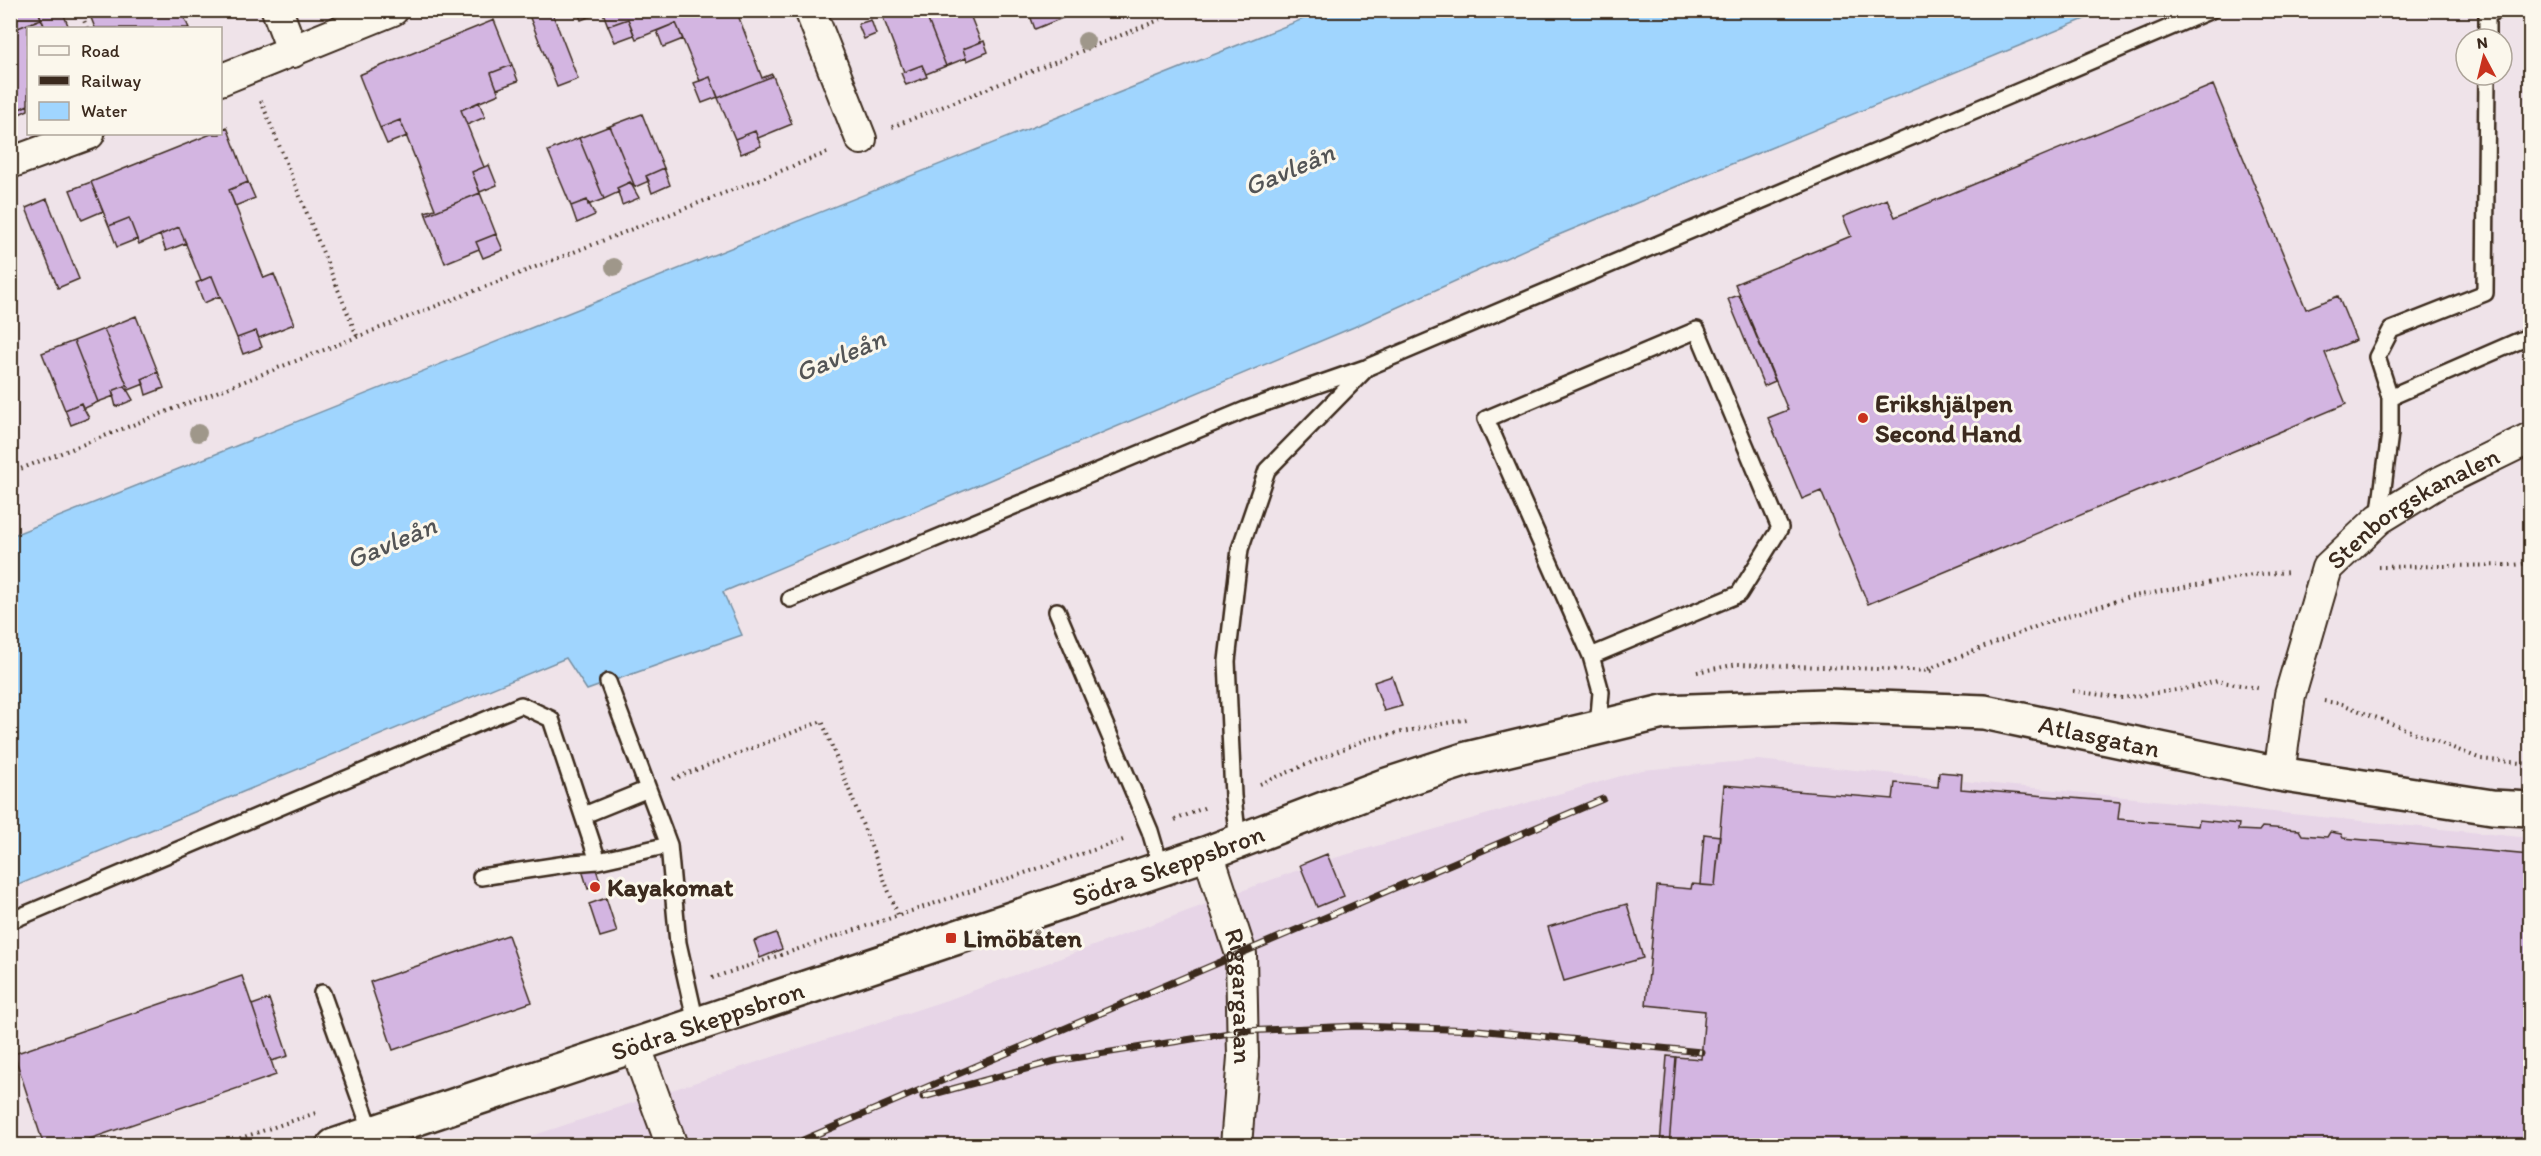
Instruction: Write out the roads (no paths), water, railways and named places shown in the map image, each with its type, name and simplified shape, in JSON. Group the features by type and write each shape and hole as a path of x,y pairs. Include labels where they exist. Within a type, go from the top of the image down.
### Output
{"street":[{"path":"277,10 293,52"},
{"path":"222,79 393,10"},
{"path":"810,10 861,139"},
{"path":"10,163 85,135"},
{"name":"Stenborgskanalen","path":"2279,774 2290,695 2327,568 2379,519 2436,484 2530,438"},
{"name":"Atlasgatan","path":"1663,712 1826,705 1984,712 2279,774 2492,807 2530,809"},
{"name":"Södra Skeppsbron","path":"334,1146 1208,853 1384,786 1467,759 1663,712"},
{"name":"Riggargatan","path":"1208,853 1241,954 1243,1057 1236,1146"},
{"path":"635,1045 672,1146"}],"lane":[{"path":"790,599 1245,410 1368,367 2211,10"},
{"path":"2487,27 2487,15 2498,10"},
{"path":"2379,519 2390,433 2390,397 2377,357 2391,330 2485,293 2487,87"},
{"path":"1591,656 1739,594 1780,528 1697,330 1486,418 1591,656 1601,692 1598,727"},
{"path":"2390,397 2530,336"},
{"path":"1238,842 1233,796 1227,661 1240,549 1268,470 1368,367"},
{"path":"1057,611 1150,831 1161,868"},
{"path":"608,682 669,845 678,943 696,1023"},
{"path":"10,921 520,705 551,719 598,861"},
{"path":"584,815 648,789"},
{"path":"481,877 598,861 669,845"},
{"path":"322,993 372,1133"}],"water":[{"name":"Gavleån","path":"1323,11 2104,11 1539,243 1354,327 723,592 742,635 587,690 566,658 11,888 11,536"}],"railway":[{"path":"789,1146 1603,799"},
{"path":"923,1097 1055,1061 1242,1031 1357,1026 1478,1030 1701,1052"}],"place":[{"name":"Erikshjälpen Second Hand","path":"1863,418"},
{"name":"Kayakomat","path":"595,887"},
{"name":"Limöbåten","path":"951,938"}]}
